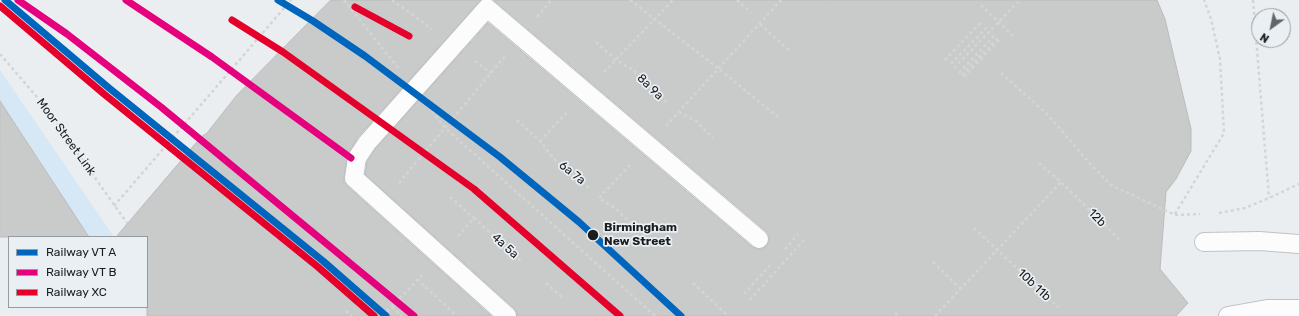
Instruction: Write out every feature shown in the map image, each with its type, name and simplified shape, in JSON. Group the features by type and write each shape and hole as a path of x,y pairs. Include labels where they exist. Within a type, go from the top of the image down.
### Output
{"lane":[{"path":"507,316 354,178 356,158 367,143 487,8 758,240"},
{"path":"1204,242 1259,241 1299,244"},
{"path":"1228,316 1267,309 1299,309"}],"path":[{"path":"114,206 291,0"},
{"path":"344,0 402,73"},
{"path":"536,18 551,0"},
{"path":"630,0 778,117"},
{"path":"600,77 673,0"},
{"path":"737,0 751,13"},
{"path":"664,128 781,0"},
{"path":"954,68 1020,0"},
{"path":"1175,215 1224,133 1220,60 1211,18 1204,0"},
{"path":"1253,0 1269,198"},
{"path":"981,5 1013,36"},
{"path":"946,60 982,22"},
{"path":"760,24 791,52"},
{"path":"950,64 987,27"},
{"path":"959,73 995,35"},
{"path":"963,76 999,38"},
{"name":"8a 9a","path":"596,42 616,60 632,70 667,103"},
{"name":"Moor Street Link","path":"0,54 42,103 127,224"},
{"path":"397,185 446,128 506,54"},
{"path":"1001,73 1047,114 1092,166 1111,185 1175,215 1203,214"},
{"path":"540,141 570,109"},
{"path":"431,110 446,128 655,316"},
{"path":"678,112 696,122 713,138"},
{"name":"6a 7a","path":"517,120 540,141 554,159 589,188"},
{"path":"634,226 616,209 600,198 635,160"},
{"name":"12b","path":"1039,162 1120,240"},
{"path":"935,316 1061,182"},
{"path":"1218,214 1245,208 1299,184"},
{"path":"450,197 474,218"},
{"name":"10b 11b","path":"974,228 1058,307"},
{"name":"4a 5a","path":"487,231 522,262"},
{"path":"750,300 804,240"},
{"path":"933,262 960,288"},
{"path":"417,279 457,316"},
{"path":"693,283 728,316"},
{"path":"546,284 564,300"},
{"path":"392,307 402,316"},
{"path":"346,311 352,316"},
{"path":"895,313 898,316"}],"shaded area":[{"path":"0,70 113,236 88,236 0,101"}],"building":[{"path":"331,0 481,0 358,137 347,156 344,182 491,316 147,316 148,236 117,236 201,137 207,133 237,95"},
{"path":"494,0 1157,0 1165,19 1191,129 1191,151 1176,179 1166,192 1160,269 1188,303 1176,316 517,316 517,312 514,308 365,174 367,162 375,149 488,23 752,247 763,249 767,245 769,235"},
{"path":"0,101 88,236 0,237"}],"transit line":[{"path":"5,0 109,88 323,261 386,316"},
{"path":"18,0 67,34 161,107 414,316"},
{"path":"126,0 212,57 351,158"},
{"path":"278,0 313,21 365,56 500,157 579,222 681,316"}],"rail line":[{"name":"XC","path":"0,6 104,94 318,267 374,316"},
{"name":"XC","path":"355,7 409,36"},
{"name":"XC","path":"232,20 283,52 474,189 620,316"}],"place":[{"name":"Birmingham New Street","path":"593,235"}]}
